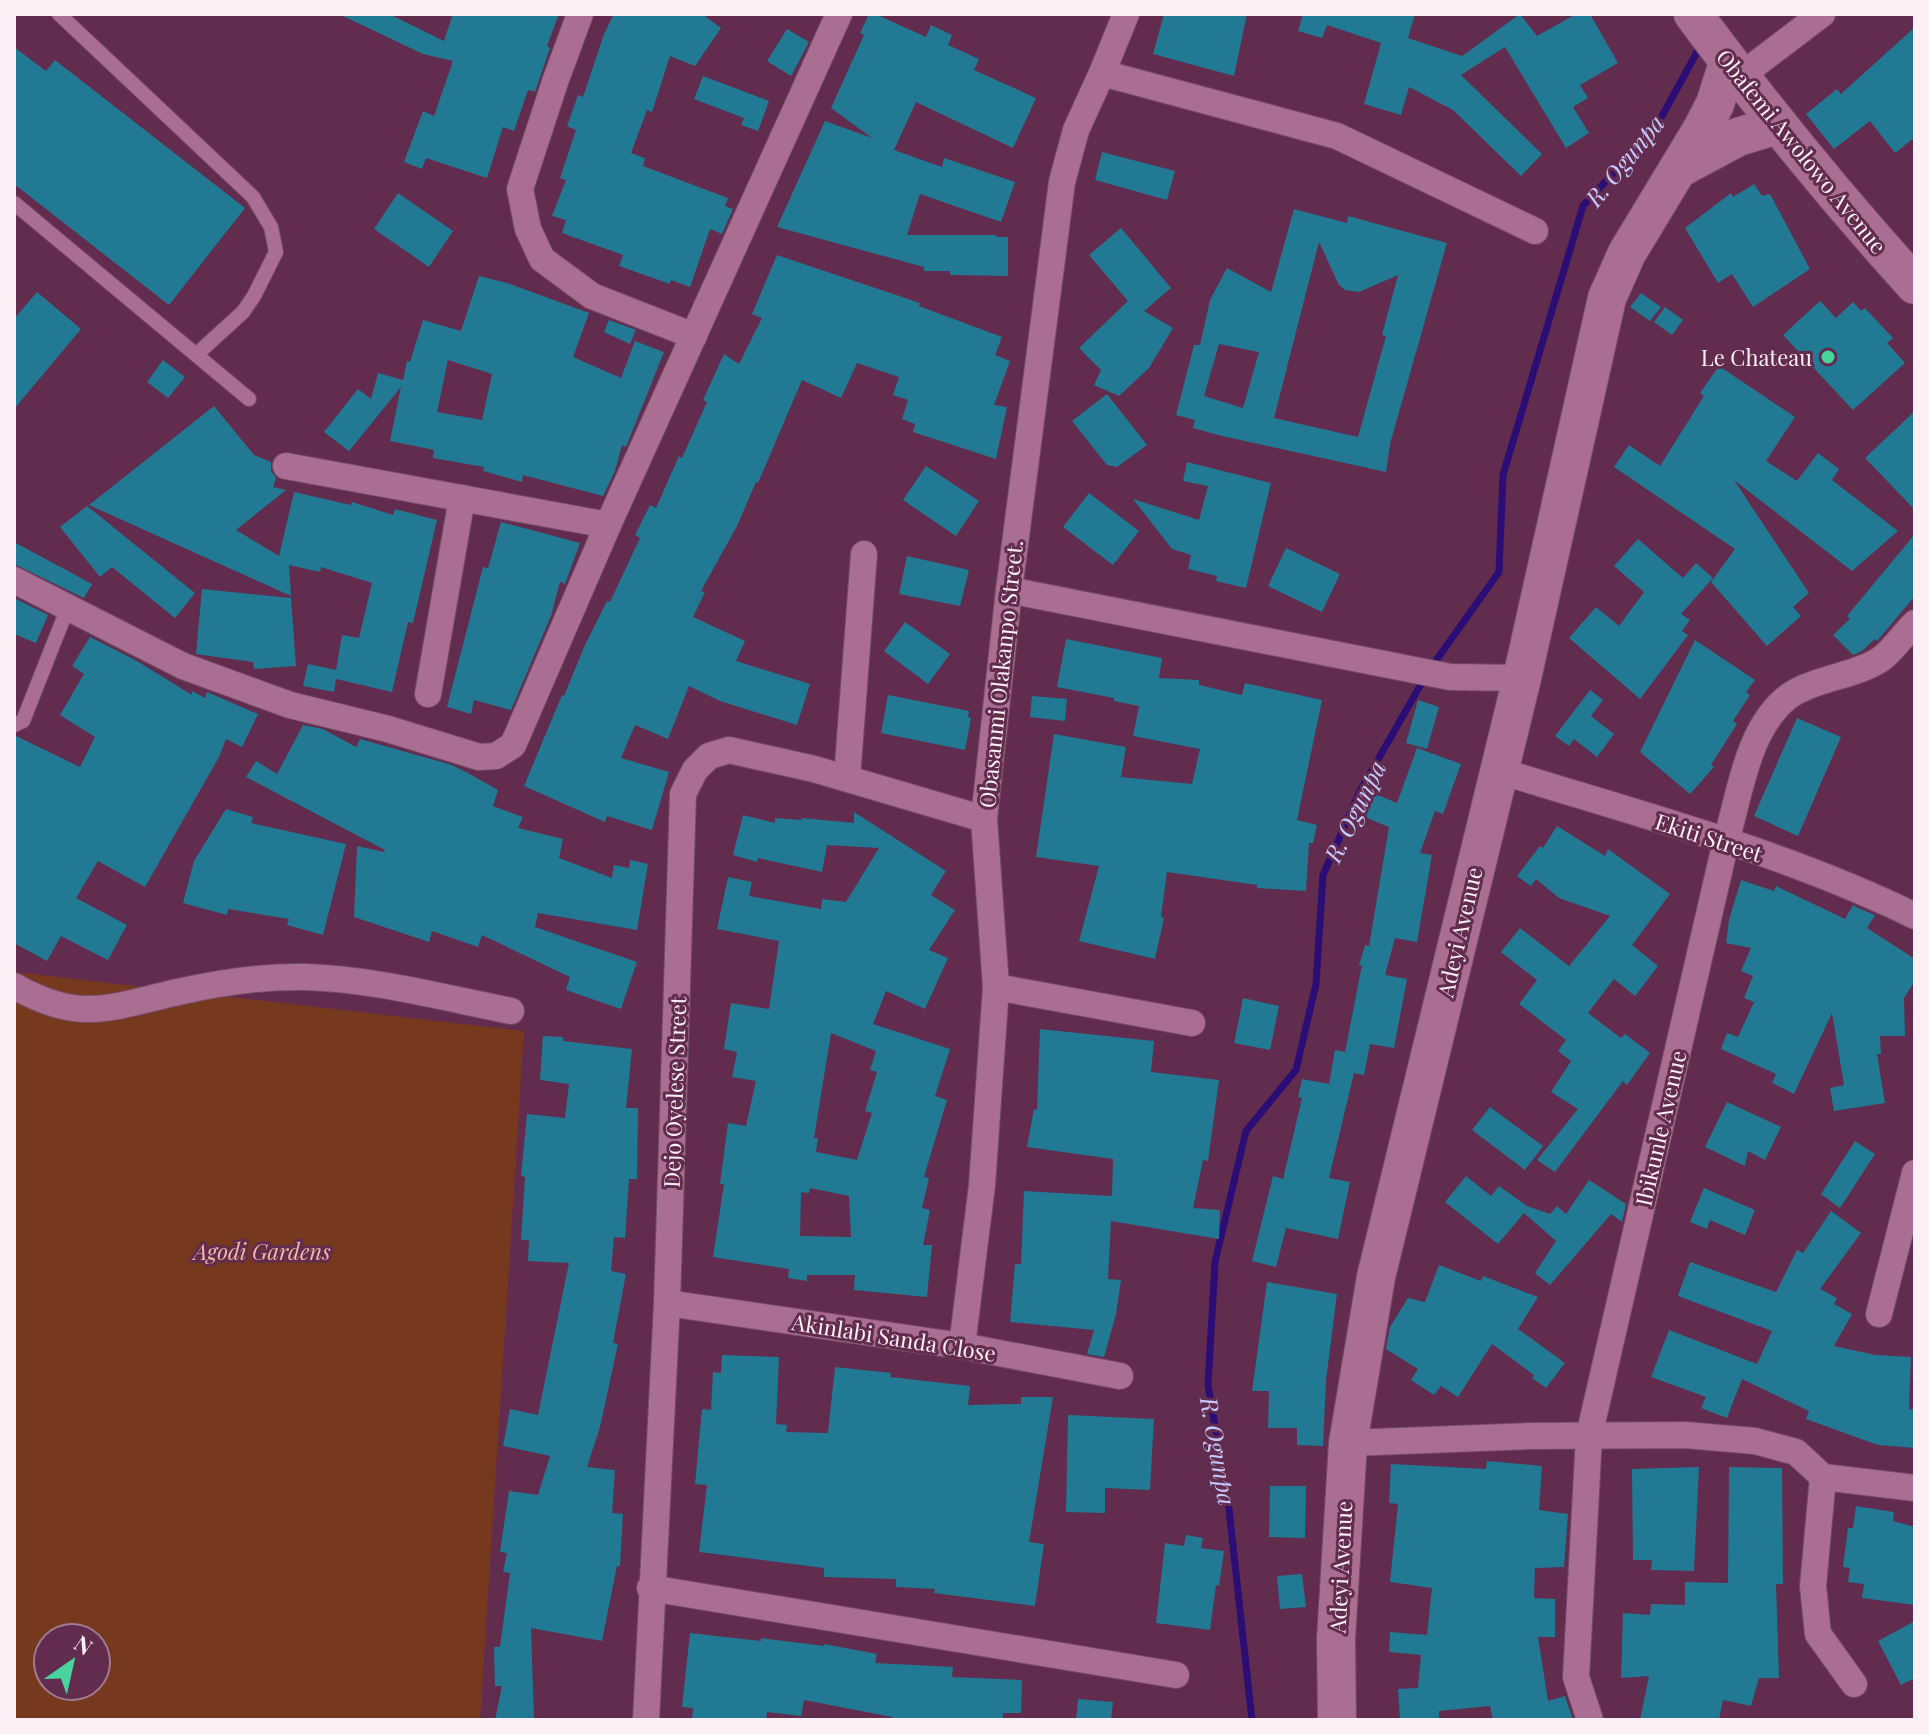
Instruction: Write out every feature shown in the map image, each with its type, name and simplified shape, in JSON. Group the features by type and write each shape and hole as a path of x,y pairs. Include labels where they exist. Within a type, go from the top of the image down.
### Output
{"street":[{"path":"580,14 520,189 528,229 542,259 592,296 694,336"},
{"path":"14,580 183,666 290,705 388,729 479,757 496,756 513,745 608,525 839,14"},
{"name":"Obasanmi Olakanpo Street.","path":"962,1346 982,1185 996,987 984,819 1009,590 1062,182 1076,130 1126,14"},
{"path":"1714,43 1822,14"},
{"name":"Obafemi Awolowo Avenue","path":"1714,43 1777,125 1915,285"},
{"name":"Adeyi Avenue","path":"1337,1720 1336,1639 1348,1443 1376,1277 1497,770 1522,678 1607,298 1627,253 1680,168 1715,104 1714,43"},
{"path":"1102,73 1337,136 1535,231"},
{"name":"Adeyi Avenue","path":"1680,168 1738,137 1777,125"},
{"path":"286,466 608,525"},
{"path":"428,694 462,498"},
{"path":"847,778 864,554"},
{"path":"1009,590 1450,677 1522,678"},
{"name":"Ibikunle Avenue","path":"1590,1720 1576,1677 1589,1436 1726,841 1754,745 1769,718 1789,697 1880,659 1915,623"},
{"name":"Dejo Oyelese Street","path":"646,1720 650,1588 667,1303 683,794 695,770 709,756 729,750 847,778 984,819"},
{"name":"Ekiti Street","path":"1497,770 1726,841 1856,887 1915,916"},
{"path":"14,986 34,997 73,1010 120,1008 180,991 306,977 396,988 511,1011"},
{"path":"996,987 1192,1023"},
{"path":"1879,1314 1915,1173"},
{"name":"Akinlabi Sanda Close","path":"667,1303 962,1346 1120,1376"},
{"path":"1348,1443 1530,1436 1685,1435 1755,1441 1796,1452 1823,1477 1915,1488"},
{"path":"1823,1477 1813,1586 1818,1634 1854,1684"},
{"path":"650,1588 1176,1675"}],"lane":[{"path":"59,14 253,197 271,227 276,252 254,296 243,312 197,354"},
{"path":"14,203 249,399"},
{"path":"14,725 23,721 68,607"}],"green space":[{"name":"Agodi Gardens","path":"14,972 524,1031 480,1720 14,1720"}],"building":[{"path":"339,14 389,14 444,41 453,14 559,14 535,92 528,90 514,131 503,127 487,178 426,158 422,169 404,162 423,111 434,116 453,61 423,54"},
{"path":"614,14 702,14 721,28 695,66 670,56 652,112 647,110 631,153 645,158 643,166 728,198 725,206 733,209 722,234 710,229 690,287 671,280 670,284 619,266 623,255 562,233 566,220 552,216 566,180 560,178 576,130 567,126 578,95 583,97"},
{"path":"869,14 926,37 931,25 952,35 948,45 979,59 974,70 1036,98 1013,148 916,102 894,150 942,167 944,158 1015,182 1001,222 920,194 907,235 1008,237 1008,276 950,275 950,271 924,271 924,267 777,227 825,121 872,138 831,108 864,35 860,33"},
{"path":"1164,14 1247,14 1234,76 1153,54"},
{"path":"1303,14 1415,14 1408,38 1462,56 1520,14 1537,36 1576,14 1590,14 1618,63 1580,85 1588,98 1573,107 1589,133 1566,148 1505,47 1461,75 1542,154 1521,176 1453,110 1409,87 1401,115 1364,104 1381,43 1327,25 1322,38 1298,31"},
{"path":"1915,27 1915,137 1895,153 1870,121 1834,149 1806,114 1837,89 1841,94"},
{"path":"787,29 809,42 791,76 767,61"},
{"path":"14,47 46,71 55,60 245,208 169,305 14,184"},
{"path":"703,76 769,101 758,131 741,125 744,118 694,99"},
{"path":"1102,152 1175,171 1167,200 1095,180"},
{"path":"1754,184 1762,196 1770,194 1810,269 1753,307 1732,274 1718,283 1685,228 1731,193 1733,197"},
{"path":"398,193 453,231 429,267 374,229"},
{"path":"1294,209 1347,223 1348,216 1447,243 1390,444 1386,472 1222,436 1193,428 1195,420 1176,415 1194,345 1200,345 1210,300 1227,268 1271,292","holes":["1319,242 1339,285 1345,290 1359,292 1398,275 1382,335 1386,336 1358,437 1274,418","1219,344 1259,352 1243,408 1204,396"]},
{"path":"1121,228 1171,288 1144,311 1173,328 1149,368 1119,396 1094,385 1101,370 1079,348 1128,301 1089,255"},
{"path":"777,255 920,303 919,306 1002,337 995,355 1010,361 994,405 1007,407 996,459 913,432 915,424 902,419 908,400 893,395 899,377 857,363 841,398 802,380 758,483 701,591 705,592 693,617 745,641 736,661 810,684 797,725 720,701 689,686 668,739 635,725 621,758 669,772 652,830 607,816 605,822 524,786 585,645 607,601 610,602 640,538 635,535 650,505 656,508 679,456 682,458 724,354 739,364 762,318 752,314"},
{"path":"479,276 589,313 573,357 621,378 635,341 664,352 603,496 523,475 522,482 483,471 484,467 433,458 434,450 390,441 401,387 349,451 324,432 358,389 371,399 378,373 403,380 423,320 461,331","holes":["448,360 492,374 482,420 437,412"]},
{"path":"37,292 81,329 14,409 14,319"},
{"path":"1641,293 1661,307 1650,321 1630,307"},
{"path":"1820,301 1836,318 1853,302 1861,311 1865,308 1893,338 1887,343 1905,363 1853,410 1783,335"},
{"path":"1665,307 1683,320 1672,335 1654,322"},
{"path":"609,320 636,330 630,344 604,332"},
{"path":"163,360 185,377 168,398 147,382"},
{"path":"1719,366 1795,417 1766,461 1797,481 1818,453 1839,469 1832,480 1898,531 1852,571 1734,480 1809,593 1793,607 1801,616 1767,646 1711,582 1735,549 1614,467 1629,445 1660,466 1704,396 1700,393"},
{"path":"1107,394 1147,445 1117,467 1107,465 1072,421"},
{"path":"214,406 254,455 271,462 271,471 276,478 273,487 286,490 236,530 279,556 294,492 351,505 352,502 393,515 395,509 437,520 413,623 408,622 392,692 336,679 334,692 303,686 308,664 336,670 342,635 359,638 372,583 321,567 320,572 289,565 291,596 89,505"},
{"path":"1915,411 1915,510 1865,458"},
{"path":"1187,462 1271,483 1246,588 1216,581 1217,576 1188,569 1191,555 1172,549 1133,499 1199,520 1208,486 1183,481"},
{"path":"926,466 979,501 956,536 903,500"},
{"path":"1089,493 1139,531 1113,565 1063,527"},
{"path":"87,506 195,593 175,618 112,567 100,577 60,527"},
{"path":"501,522 580,543 565,584 560,582 551,616 511,710 474,700 471,714 447,707 483,567 488,568"},
{"path":"1915,534 1915,596 1877,641 1875,639 1853,655 1833,635 1850,619 1847,616"},
{"path":"1638,539 1683,578 1696,563 1713,578 1681,614 1690,620 1682,631 1688,635 1640,699 1569,638 1596,607 1619,626 1644,592 1614,566"},
{"path":"14,542 92,584 84,598 14,564"},
{"path":"1286,548 1340,574 1322,612 1268,586"},
{"path":"907,556 969,570 960,606 899,594"},
{"path":"202,589 291,598 296,666 254,669 253,662 196,654"},
{"path":"14,598 48,615 36,643 14,634"},
{"path":"905,622 950,654 928,684 884,651"},
{"path":"90,637 192,695 192,691 205,698 207,692 258,714 242,747 226,739 219,757 145,887 98,861 76,898 127,925 108,960 61,936 47,961 14,943 14,735 80,767 95,737 60,715 84,674 72,666"},
{"path":"1066,639 1162,658 1159,678 1199,680 1199,685 1242,695 1245,683 1322,700 1297,820 1317,825 1313,843 1309,843 1306,891 1257,888 1257,885 1167,872 1161,917 1164,918 1155,959 1079,941 1099,866 1036,857 1054,734 1126,747 1121,777 1192,784 1200,749 1133,736 1139,706 1057,687"},
{"path":"1695,640 1755,680 1746,692 1750,695 1733,721 1737,724 1711,765 1714,767 1690,794 1640,752"},
{"path":"1590,690 1603,700 1591,716 1614,734 1597,757 1574,739 1569,746 1555,736"},
{"path":"888,695 969,711 968,717 971,718 965,750 881,733"},
{"path":"1032,696 1067,699 1065,721 1030,717"},
{"path":"1418,700 1439,707 1427,749 1406,743"},
{"path":"1797,718 1841,737 1798,836 1754,816"},
{"path":"303,725 323,729 356,747 360,739 452,765 466,772 498,790 493,806 523,817 518,828 563,839 559,858 612,878 614,865 629,868 630,860 648,864 637,930 538,913 535,927 637,962 621,1009 566,990 570,977 482,935 478,947 432,931 429,942 354,917 357,846 385,850 246,777 256,761 277,774"},
{"path":"1417,748 1461,764 1443,814 1435,811 1420,853 1432,855 1417,942 1395,938 1385,975 1407,979 1394,1048 1370,1044 1364,1075 1354,1073 1329,1178 1350,1182 1338,1239 1286,1228 1276,1267 1252,1261 1273,1176 1283,1179 1302,1098 1298,1097 1302,1079 1329,1084 1335,1050 1345,1052 1362,965 1359,965 1365,945 1369,946 1389,827 1362,816 1371,792 1397,803"},
{"path":"226,809 253,817 251,823 346,844 323,935 287,925 289,919 228,909 227,915 183,903 194,861"},
{"path":"854,812 946,871 931,895 955,910 929,950 948,958 925,1009 886,991 873,1024 950,1049 935,1096 947,1100 924,1177 929,1178 922,1208 930,1210 923,1245 932,1245 927,1297 854,1290 855,1275 807,1275 807,1281 788,1278 789,1269 713,1257 724,1184 720,1184 728,1123 746,1126 756,1081 732,1077 737,1052 724,1049 731,1003 769,1009 779,941 717,929 728,877 752,882 749,896 821,909 822,899 846,902 879,848 827,845 822,872 758,858 757,862 733,855 743,815 775,823 775,818 802,818 854,823","holes":["831,1033 876,1051 870,1070 877,1072 865,1111 872,1113 857,1160 816,1152 818,1138 814,1138","810,1188 849,1196 851,1237 800,1236 801,1192 809,1193"]},
{"path":"1557,826 1605,856 1608,849 1670,894 1632,945 1658,966 1635,996 1614,979 1588,1013 1621,1038 1625,1034 1650,1053 1627,1085 1623,1081 1555,1172 1537,1160 1578,1109 1551,1092 1571,1061 1558,1051 1566,1040 1519,1004 1537,980 1501,952 1520,928 1569,966 1610,916 1559,898 1536,879 1531,886 1517,876 1540,846 1543,848"},
{"path":"1741,880 1774,891 1776,886 1845,919 1853,905 1875,915 1867,928 1915,959 1915,981 1904,998 1905,1036 1880,1036 1881,1054 1877,1054 1885,1103 1834,1111 1830,1088 1844,1085 1832,1013 1794,1094 1772,1083 1776,1074 1721,1049 1727,1033 1738,1037 1754,1002 1744,998 1753,976 1741,971 1751,948 1726,943 1729,920"},
{"path":"1243,998 1279,1006 1270,1050 1234,1043"},
{"path":"1040,1029 1154,1041 1151,1072 1219,1080 1208,1161 1203,1160 1193,1208 1220,1210 1219,1239 1111,1221 1108,1279 1121,1280 1116,1314 1104,1357 1087,1354 1094,1330 1010,1322 1015,1264 1021,1264 1024,1191 1112,1196 1113,1159 1027,1147 1034,1109 1037,1110"},
{"path":"543,1036 632,1049 626,1108 638,1108 637,1179 629,1179 625,1238 614,1237 611,1271 626,1274 613,1343 618,1344 600,1427 587,1467 615,1470 612,1513 623,1514 620,1566 617,1566 602,1641 531,1628 534,1720 495,1720 502,1686 495,1686 494,1647 500,1647 510,1573 503,1572 507,1553 500,1552 509,1491 538,1495 550,1456 503,1446 510,1409 538,1415 569,1263 528,1261 529,1240 521,1240 525,1177 521,1176 527,1114 565,1118 569,1084 540,1080"},
{"path":"1727,1102 1781,1127 1765,1160 1748,1151 1745,1166 1705,1147"},
{"path":"1490,1107 1543,1146 1525,1170 1472,1130"},
{"path":"1855,1141 1875,1154 1840,1208 1821,1194"},
{"path":"1466,1176 1491,1196 1499,1186 1527,1206 1550,1214 1557,1206 1566,1214 1589,1180 1626,1204 1622,1222 1611,1214 1550,1285 1535,1273 1556,1241 1524,1213 1498,1244 1445,1202"},
{"path":"1704,1188 1755,1210 1745,1235 1710,1220 1707,1229 1690,1222"},
{"path":"1831,1211 1861,1233 1820,1289 1837,1298 1834,1304 1852,1314 1834,1346 1875,1355 1911,1357 1909,1409 1915,1410 1915,1448 1878,1445 1806,1419 1809,1411 1742,1379 1727,1418 1701,1408 1706,1397 1651,1377 1669,1330 1757,1364 1772,1331 1678,1296 1690,1262 1776,1292 1797,1250 1803,1253"},
{"path":"1439,1265 1481,1281 1483,1276 1538,1297 1518,1329 1565,1363 1546,1388 1532,1378 1534,1375 1492,1344 1458,1397 1441,1386 1434,1395 1411,1380 1418,1369 1386,1349 1390,1327 1408,1298 1425,1302"},
{"path":"1267,1282 1337,1294 1326,1380 1323,1446 1297,1445 1297,1428 1268,1428 1269,1391 1252,1391"},
{"path":"722,1355 779,1357 776,1424 787,1425 786,1432 828,1433 835,1367 970,1386 968,1405 1021,1404 1021,1397 1053,1397 1029,1542 1044,1544 1035,1606 934,1593 935,1589 896,1587 896,1579 824,1577 824,1568 699,1552 707,1485 695,1484 702,1409 711,1410 713,1372 721,1373"},
{"path":"1068,1415 1154,1419 1150,1490 1105,1488 1105,1513 1066,1512"},
{"path":"1487,1461 1542,1466 1539,1510 1568,1514 1564,1567 1535,1568 1534,1598 1555,1599 1555,1637 1538,1637 1548,1701 1565,1696 1573,1720 1493,1720 1490,1706 1439,1711 1439,1720 1400,1720 1398,1689 1418,1688 1421,1655 1389,1652 1390,1632 1427,1635 1432,1588 1390,1582 1398,1504 1389,1503 1391,1464 1486,1469"},
{"path":"1699,1467 1694,1571 1651,1570 1652,1560 1633,1560 1632,1469"},
{"path":"1729,1467 1782,1468 1783,1584 1776,1584 1779,1678 1759,1678 1751,1706 1723,1700 1719,1720 1640,1720 1649,1676 1621,1678 1623,1613 1650,1615 1651,1604 1685,1605 1685,1582 1728,1583"},
{"path":"1270,1486 1306,1486 1305,1538 1269,1537"},
{"path":"1856,1506 1894,1512 1893,1521 1915,1527 1915,1605 1862,1598 1864,1584 1848,1582 1850,1568 1843,1567 1848,1528 1853,1528"},
{"path":"1186,1535 1203,1538 1201,1548 1224,1551 1210,1630 1156,1623 1165,1543 1184,1546"},
{"path":"1302,1574 1306,1607 1280,1609 1277,1576"},
{"path":"1915,1621 1915,1678 1901,1685 1878,1641"},
{"path":"690,1633 824,1644 877,1654 875,1663 953,1667 952,1677 1022,1680 1021,1713 1003,1713 1003,1720 892,1720 892,1717 804,1700 801,1716 767,1712 766,1720 692,1720 693,1708 682,1707"},
{"path":"1078,1699 1113,1702 1111,1720 1076,1720"}],"waterway":[{"name":"R. Ogunpa","path":"1430,669 1499,572 1503,475 1583,206 1656,127 1702,43"},
{"name":"R. Ogunpa","path":"1252,1720 1229,1509 1208,1385 1215,1262 1246,1131 1296,1070 1316,984 1323,875 1360,791 1424,679"}],"place":[{"name":"Le Chateau","path":"1828,357"}]}
